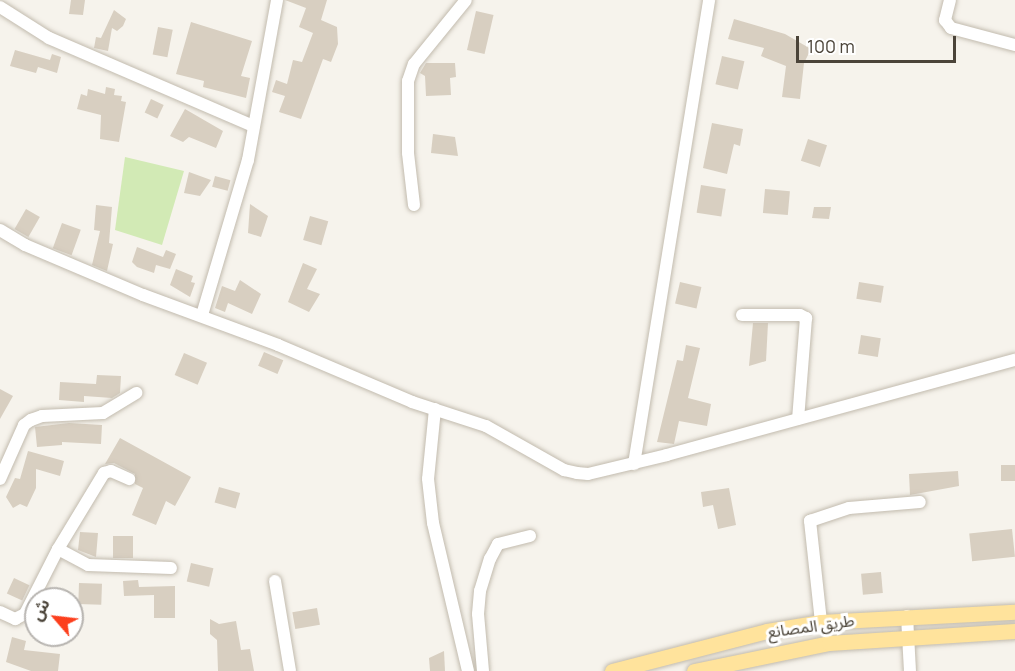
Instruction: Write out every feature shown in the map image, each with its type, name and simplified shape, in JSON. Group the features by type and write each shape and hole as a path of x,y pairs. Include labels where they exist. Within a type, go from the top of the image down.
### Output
{"main road":[{"name":"طريق المصانع","path":"612,671 767,631 821,622 1015,612"},
{"name":"طريق المصانع","path":"694,671 829,643 1015,631"}],"street":[{"path":"202,315 248,160 277,0"},
{"path":"414,206 408,153 408,81 414,64 466,0"},
{"path":"634,464 709,0"},
{"path":"950,0 945,20 951,27 1015,45"},
{"path":"0,7 58,42 253,126"},
{"path":"0,230 67,263 435,409 502,433 564,470 588,474 634,464 1015,360"},
{"path":"742,315 800,315 806,318 798,419"},
{"path":"0,479 24,425 32,420 103,413 136,393"},
{"path":"435,409 428,479 433,523 468,671"},
{"path":"0,612 15,619 25,614 58,549 104,473 111,471 129,479"},
{"path":"821,622 810,520 849,508 920,502"},
{"path":"483,671 478,614 480,591 490,559 498,544 530,536"},
{"path":"58,549 88,565 171,568"},
{"path":"275,581 290,671"},
{"path":"906,616 910,671"}],"green space":[{"path":"125,157 184,171 162,245 115,230"}],"building":[{"path":"71,0 85,0 83,15 69,14"},
{"path":"285,0 327,0 321,20 337,27 338,44 331,62 323,59 301,119 279,112 285,96 272,92 276,80 287,84 293,60 302,62 313,33 299,27 306,8"},
{"path":"114,10 126,19 123,26 117,31 112,28 108,51 94,48 96,37 101,38"},
{"path":"476,11 494,15 485,54 467,50"},
{"path":"734,19 785,34 811,49 804,63 800,99 782,97 786,66 761,56 764,48 728,39"},
{"path":"191,22 252,41 241,76 250,78 246,98 203,87 204,81 176,74"},
{"path":"158,27 173,30 167,57 153,54"},
{"path":"15,50 50,60 52,54 61,57 57,73 38,67 36,73 10,66"},
{"path":"722,56 744,61 738,89 715,84"},
{"path":"426,63 455,63 456,77 450,78 451,95 426,96 425,76 420,73"},
{"path":"106,87 115,89 114,95 122,96 121,101 126,102 119,142 100,139 101,115 77,109 81,94 87,96 88,89 105,94"},
{"path":"151,99 164,105 157,119 145,113"},
{"path":"185,109 223,131 216,148 189,137 183,142 170,136"},
{"path":"712,123 743,129 740,146 734,144 727,174 703,168"},
{"path":"433,134 455,137 458,156 431,153"},
{"path":"808,139 827,145 820,167 801,161"},
{"path":"189,172 211,180 200,196 184,193"},
{"path":"215,176 230,180 228,191 212,187"},
{"path":"701,185 726,189 721,217 697,213"},
{"path":"765,189 790,191 788,215 763,213"},
{"path":"250,204 268,216 261,237 248,233"},
{"path":"96,205 112,207 109,243 113,244 107,271 92,265 100,231 94,230"},
{"path":"814,207 831,207 829,219 812,218"},
{"path":"26,209 40,217 28,237 14,229"},
{"path":"310,216 328,221 321,245 303,240"},
{"path":"62,223 81,230 72,255 53,248"},
{"path":"137,247 163,257 166,250 176,254 170,269 156,265 154,273 137,267 132,262"},
{"path":"303,263 317,269 307,289 320,294 309,312 288,302"},
{"path":"176,269 193,276 191,282 195,283 190,297 170,285"},
{"path":"240,280 261,294 252,314 228,303 225,312 215,308 222,286 235,291"},
{"path":"680,282 701,287 696,308 675,303"},
{"path":"859,282 884,286 881,303 856,299"},
{"path":"753,323 768,323 766,361 749,366"},
{"path":"861,335 881,338 878,357 858,354"},
{"path":"686,345 700,348 688,398 711,404 707,426 679,421 674,444 657,442 677,360 683,361"},
{"path":"264,352 283,360 277,374 258,366"},
{"path":"184,353 207,363 198,385 175,375"},
{"path":"97,375 121,376 120,393 112,398 84,396 84,402 59,400 60,382 96,384"},
{"path":"0,389 13,396 0,419"},
{"path":"69,423 102,425 101,444 62,442 62,445 37,447 35,427"},
{"path":"120,438 191,477 175,506 166,501 156,525 132,515 143,488 135,484 135,474 114,463 105,464"},
{"path":"28,451 64,461 60,476 36,469 36,488 27,507 20,504 13,508 6,497 15,478 20,479"},
{"path":"1001,465 1015,465 1015,481 1001,481"},
{"path":"958,471 959,486 910,495 909,474"},
{"path":"219,487 240,493 236,508 215,502"},
{"path":"729,488 736,525 718,529 713,505 703,507 701,492"},
{"path":"1012,529 1015,557 972,561 969,533"},
{"path":"80,532 98,533 96,557 78,550"},
{"path":"113,536 133,536 133,558 113,558"},
{"path":"191,563 213,568 209,587 187,582"},
{"path":"881,572 883,593 863,595 861,574"},
{"path":"14,578 29,585 24,587 22,601 7,593"},
{"path":"138,580 139,587 175,586 175,618 154,618 154,595 124,596 123,581"},
{"path":"79,583 102,584 101,605 84,604 84,587 79,587"},
{"path":"317,608 320,625 295,629 292,612"},
{"path":"210,619 219,624 236,621 241,650 250,649 254,671 218,671 217,640 210,634"},
{"path":"12,637 24,640 24,650 60,654 58,671 31,671 6,662"},
{"path":"444,651 445,671 430,671 429,658"}]}
